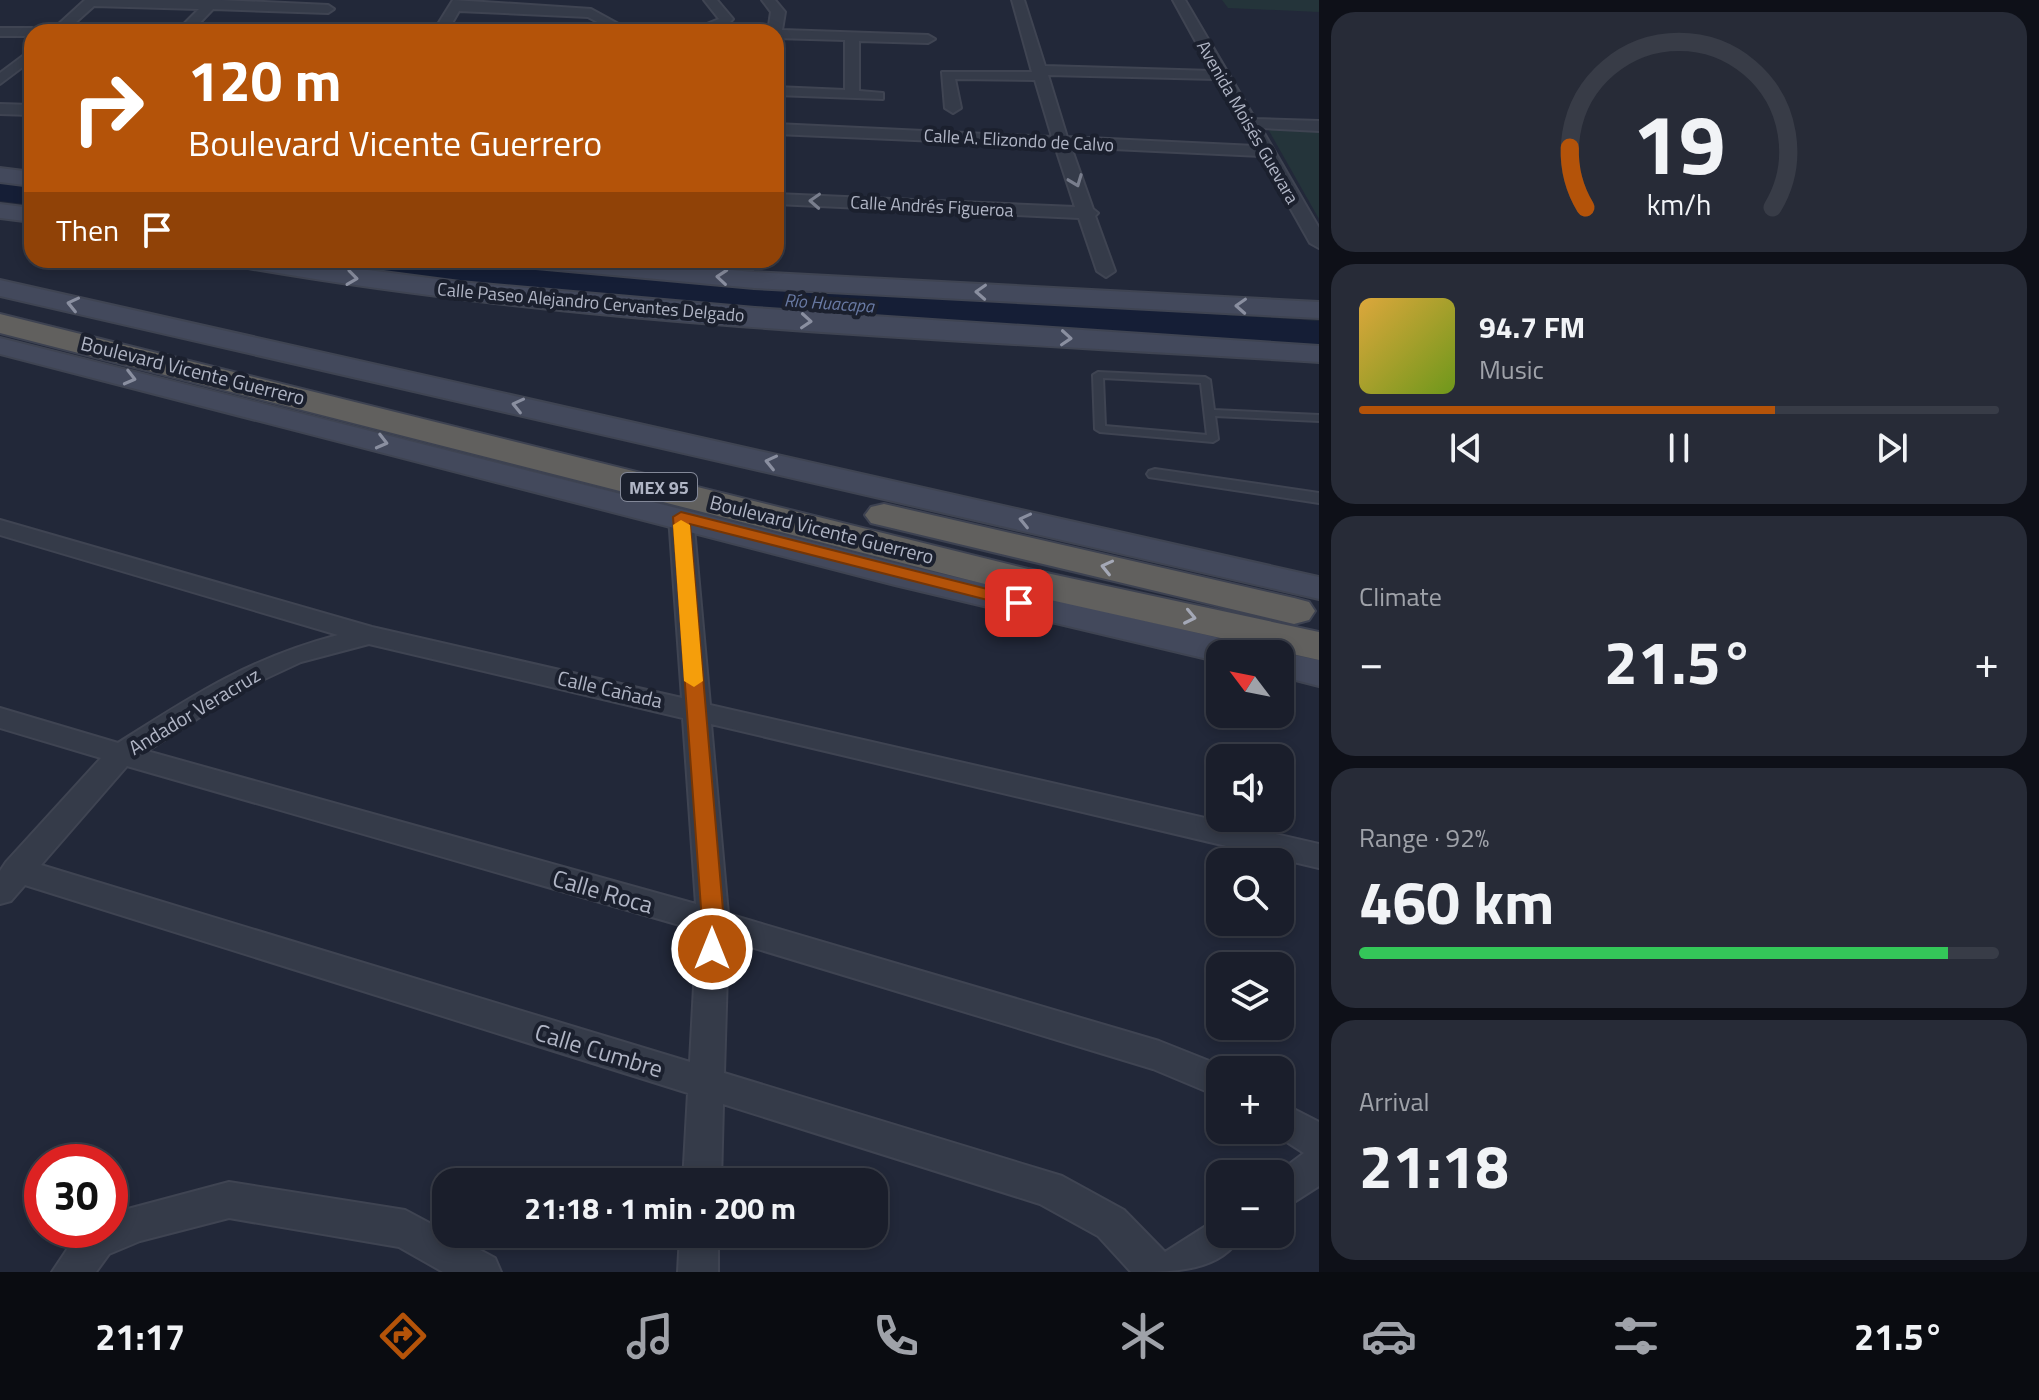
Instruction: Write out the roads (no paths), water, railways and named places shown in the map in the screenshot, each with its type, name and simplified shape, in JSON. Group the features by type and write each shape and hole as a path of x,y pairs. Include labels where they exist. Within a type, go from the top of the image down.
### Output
{"highway":[{"name":"Boulevard Vicente Guerrero","path":"3,308 1028,582 1319,646"},
{"name":"Boulevard Vicente Guerrero","path":"3,308 1319,617"},
{"path":"895,574 1028,582"}],"main road":[{"path":"0,175 24,177"},
{"path":"0,211 24,214"},
{"name":"Calle Paseo Alejandro Cervantes Delgado","path":"298,268 397,284 799,321 1319,354"},
{"path":"623,268 754,280 1319,310"},
{"name":"Boulevard Vicente Guerrero","path":"3,308 1319,588"},
{"name":"Boulevard Vicente Guerrero","path":"0,346 681,517 895,574 1206,647"},
{"path":"1294,667 1319,673"}],"street":[{"path":"710,0 726,19 720,24"},
{"path":"768,0 778,12 777,24"},
{"path":"1018,0 1061,142 1089,213 1106,271"},
{"name":"Avenida Moisés Guevara","path":"1179,0 1219,75 1319,243"},
{"path":"66,24 92,1 213,3 327,10"},
{"path":"191,24 213,3"},
{"path":"445,24 457,4 591,13 611,24"},
{"path":"0,32 24,32"},
{"path":"784,33 928,39"},
{"path":"852,37 852,95"},
{"path":"0,80 24,60"},
{"path":"953,108 947,75 1219,75"},
{"path":"784,91 878,96"},
{"path":"0,109 24,110"},
{"path":"1248,123 1319,126"},
{"name":"Calle A. Elizondo de Calvo","path":"784,130 1264,151"},
{"name":"Calle Andrés Figueroa","path":"784,199 1089,213"},
{"path":"1155,474 1319,498"},
{"path":"681,517 713,922 703,1168"},
{"name":"Calle Cañada","path":"0,527 369,635 1319,856"},
{"name":"Andador Veracruz","path":"8,881 120,755 233,683 292,656 369,635"},
{"name":"Calle Roca","path":"0,718 120,755 713,922 1159,1056 1206,1075"},
{"name":"Calle Cumbre","path":"8,881 706,1083 1049,1189 1111,1223 1158,1272"},
{"path":"1294,1127 1319,1142"},
{"path":"1294,1183 1319,1164"},
{"path":"72,1272 95,1241 137,1223 229,1200 405,1229 481,1272"},
{"path":"1170,1272 1206,1246"},
{"path":"698,1272 699,1248"}],"lane":[{"path":"1098,375 1205,380 1209,413 1213,439 1100,429 1098,375"},
{"path":"1209,413 1319,418"}],"waterway":[{"name":"Río Huacapa","path":"0,190 24,193"},
{"name":"Río Huacapa","path":"412,268 571,286 1319,334"}]}
